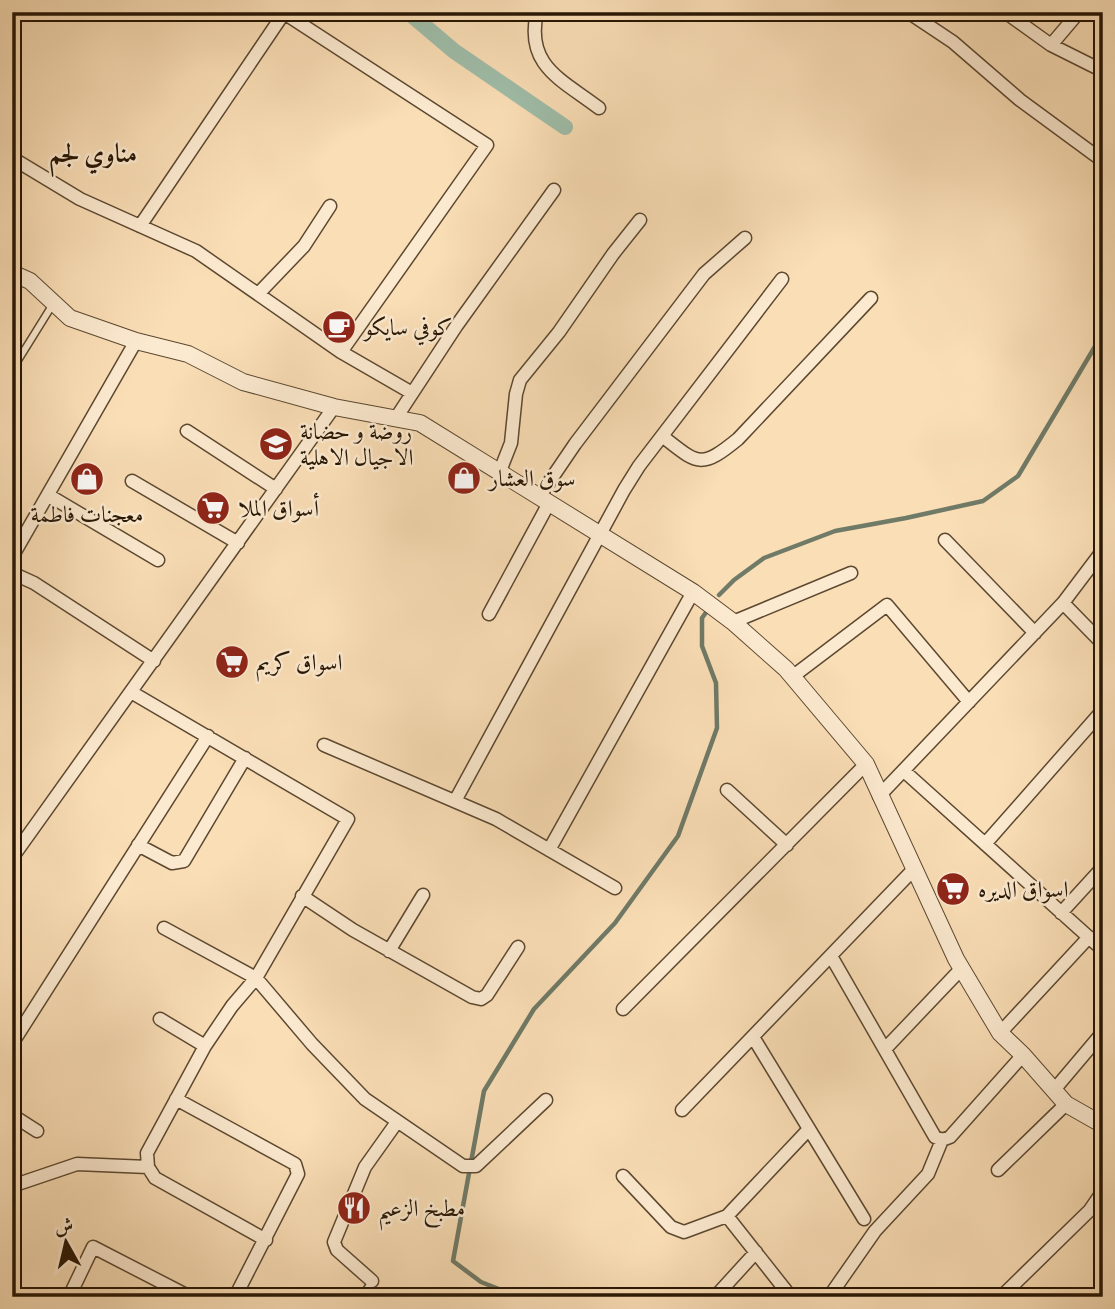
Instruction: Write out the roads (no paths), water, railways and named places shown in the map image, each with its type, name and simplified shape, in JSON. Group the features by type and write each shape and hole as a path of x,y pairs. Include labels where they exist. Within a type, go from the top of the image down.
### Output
{"street":[{"path":"537,12 535,48 542,61 599,107"},
{"path":"908,12 953,42 1020,100 1103,160"},
{"path":"1005,12 1051,45 1103,71"},
{"path":"1051,45 1079,12"},
{"path":"140,226 284,13 487,145 341,352"},
{"path":"12,158 80,200 196,251 341,352 412,393"},
{"path":"396,418 457,325 554,190"},
{"path":"258,294 304,246 330,206"},
{"path":"500,471 511,443 520,380 559,332 640,220"},
{"path":"489,614 544,500 575,444 704,274 745,238"},
{"path":"12,274 30,281 70,318 136,341 188,354 243,382 334,407 420,423 694,592 733,622 792,677 866,764 956,959 1000,1033 1066,1104 1103,1125"},
{"path":"454,801 631,478 782,279"},
{"path":"662,436 695,460 706,461 716,457 738,439 871,298"},
{"path":"12,557 136,341"},
{"path":"12,858 334,407"},
{"path":"187,431 276,489"},
{"path":"132,481 238,543"},
{"path":"48,495 158,560"},
{"path":"945,540 1034,633"},
{"path":"879,796 1063,603 1103,550"},
{"path":"12,573 34,583 154,661"},
{"path":"733,622 851,573"},
{"path":"549,850 694,592"},
{"path":"1063,603 1103,645"},
{"path":"792,677 887,605 969,702"},
{"path":"131,692 348,819 256,978 232,1006 205,1046 147,1153 148,1167 155,1178 266,1240"},
{"path":"985,844 1103,710"},
{"path":"15,1039 208,736"},
{"path":"324,745 496,819 615,888"},
{"path":"138,845 172,863 184,861 245,758"},
{"path":"623,1009 866,764"},
{"path":"904,771 1103,950"},
{"path":"727,790 787,845"},
{"path":"1061,913 1103,867"},
{"path":"682,1110 915,868"},
{"path":"389,951 424,895"},
{"path":"302,896 389,951 471,997 481,999 488,995 518,947"},
{"path":"164,928 256,978 343,1078 365,1098 397,1122 470,1166 546,1100"},
{"path":"1000,1033 1089,937"},
{"path":"831,956 935,1137 942,1140 950,1137 1023,1055"},
{"path":"885,1049 962,968"},
{"path":"160,1019 205,1046"},
{"path":"1054,1090 1103,1032"},
{"path":"753,1037 864,1219"},
{"path":"176,1099 295,1164 298,1174 235,1297"},
{"path":"998,1170 1066,1104"},
{"path":"12,1115 37,1131"},
{"path":"372,1281 337,1250 334,1242 365,1167 397,1122"},
{"path":"623,1176 671,1227 684,1232 727,1216 809,1129"},
{"path":"829,1297 875,1231 928,1174 942,1140"},
{"path":"12,1186 77,1164 148,1167"},
{"path":"1001,1297 1090,1210 1103,1191"},
{"path":"727,1216 791,1297"},
{"path":"69,1297 93,1247 190,1297"},
{"path":"715,1297 756,1252"}],"lane":[{"path":"12,370 54,303"},
{"path":"362,1297 372,1281"}],"waterway":[{"path":"408,12 454,51 565,127"},
{"path":"719,595 764,558 835,531 983,501 1018,476 1103,333"},
{"path":"519,1297 481,1282 453,1261 484,1091 534,1009 615,923 678,836 717,728 716,683 702,646 702,618 707,611"}],"place":[{"name":"كوفي سايكو","path":"339,327"},
{"name":"روضة و حضانة الاجيال الاهلية","path":"276,444"},
{"name":"سوق العشار","path":"464,478"},
{"name":"معجنات فاطمة","path":"87,479"},
{"name":"أسواق الملا","path":"213,508"},
{"name":"اسواق كريم","path":"232,662"},
{"name":"اسواق الديره","path":"953,889"},
{"name":"مطبخ الزعيم","path":"354,1208"}],"district":[{"name":"مناوي لجم","path":"93,153"}]}
